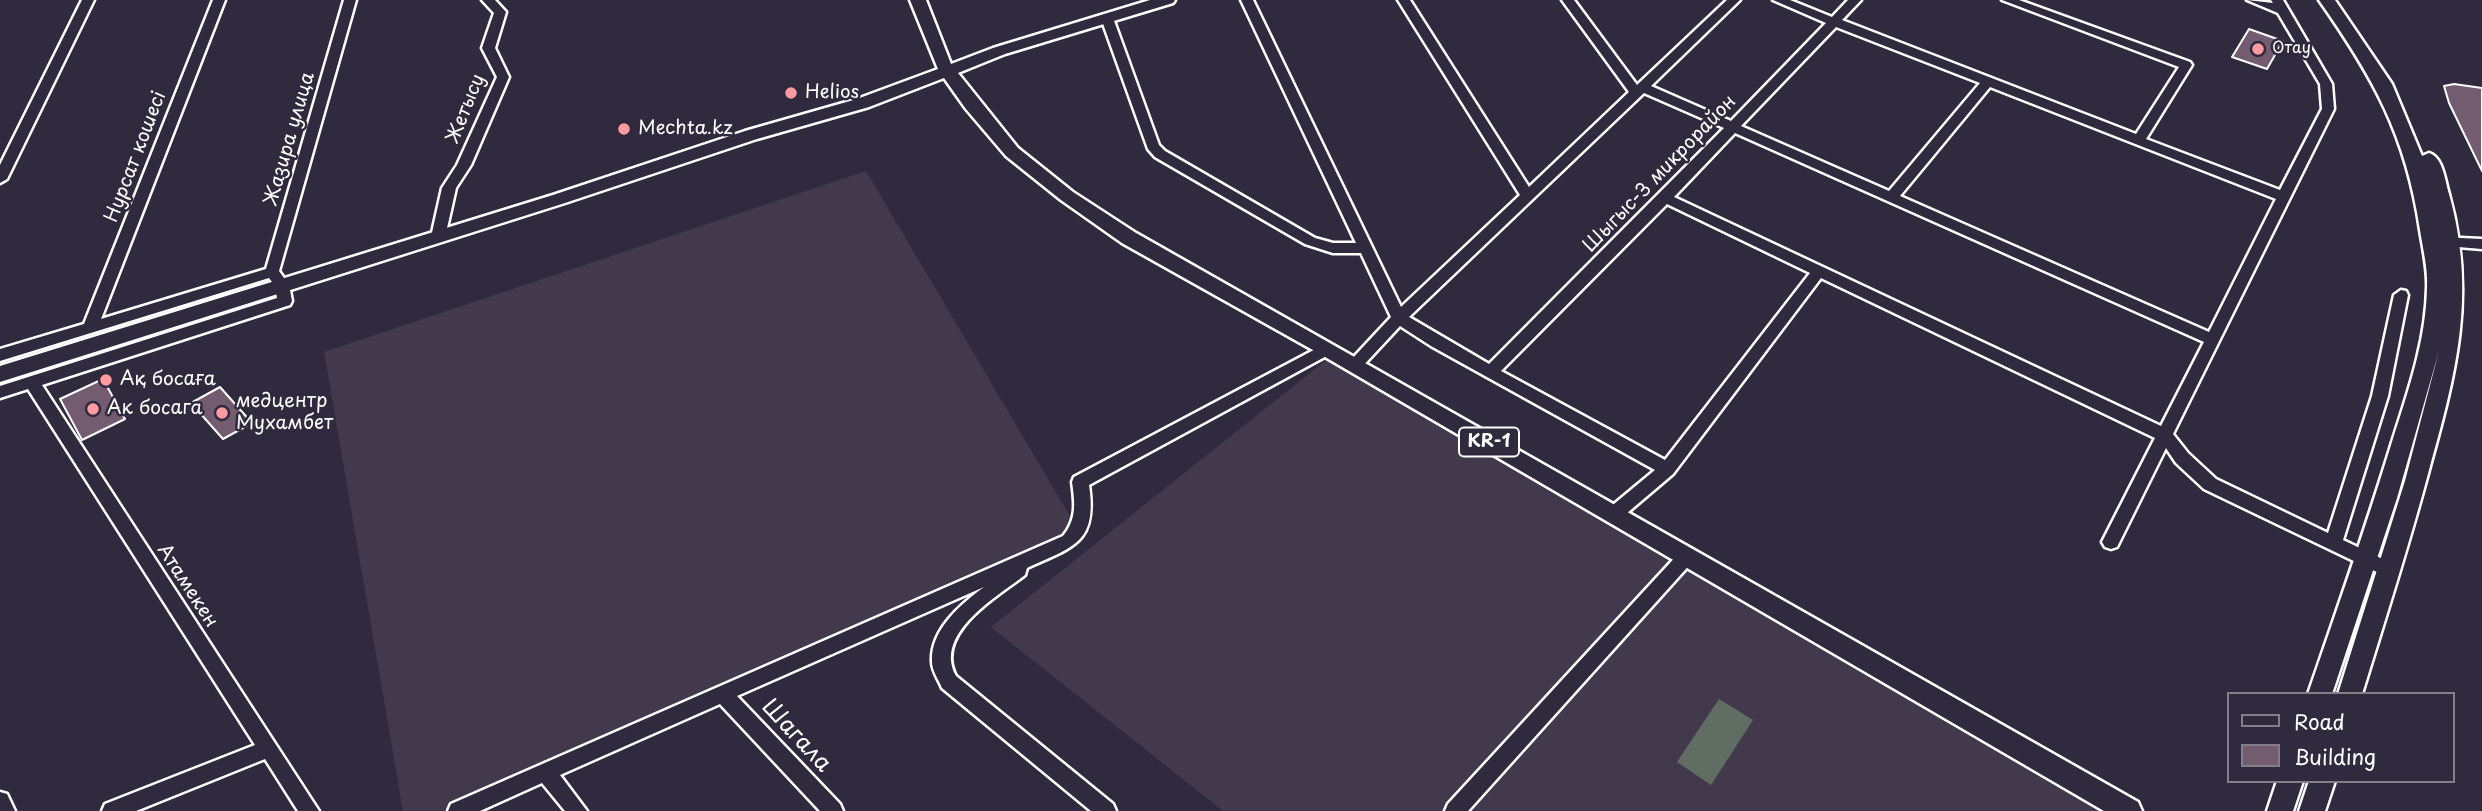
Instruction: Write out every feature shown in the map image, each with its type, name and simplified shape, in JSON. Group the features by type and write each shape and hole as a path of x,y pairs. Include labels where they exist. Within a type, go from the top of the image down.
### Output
{"main road":[{"name":"KR-1","path":"918,0 945,67 972,105 1012,152 1067,196 1129,238 1355,365 2129,811"},
{"path":"0,374 277,279 438,237 751,135 863,103 945,67 1125,0"},
{"path":"945,67 1167,0"},
{"path":"2327,0 2368,58 2396,109 2424,185 2453,292 2449,344 2441,391 2351,692"},
{"path":"2321,692 2366,559 2422,379 2437,288 2440,242 2440,189 2402,95 2338,0"},
{"path":"2280,811 2289,783"},
{"path":"2312,811 2321,783"}],"street":[{"path":"0,178 88,0"},
{"name":"Нурсат кошесi","path":"90,328 219,0"},
{"name":"Жазира улица","path":"32,382 285,302 277,279 350,0"},
{"name":"Жетысу","path":"438,237 449,188 464,165 503,77 489,57 488,42 499,20 499,12 488,0"},
{"path":"1247,0 1399,318 1490,372 1667,469"},
{"path":"1404,0 1528,196"},
{"path":"1568,0 1639,90 1733,127 2211,340"},
{"path":"1355,365 1399,318 1734,0"},
{"path":"1779,0 2284,197"},
{"name":"Шыгыс-3 микрорайон","path":"1490,372 1665,198 1854,0"},
{"path":"2008,0 2186,65 2140,140"},
{"path":"2111,542 2328,109 2326,84 2281,5 2253,0"},
{"path":"1107,18 1153,146 1160,155 1310,242 1333,248 1365,248"},
{"path":"1891,197 1988,81"},
{"path":"1665,198 2166,436 2182,458 2210,484 2389,570"},
{"path":"2440,242 2482,244"},
{"path":"1614,514 1667,469 1819,271"},
{"path":"0,355 90,328 277,279"},
{"path":"2333,544 2380,396 2401,295"},
{"path":"458,811 1069,541 1078,531 1085,510 1080,482 1327,349"},
{"path":"0,392 32,382"},
{"name":"Атамекен","path":"32,382 309,811"},
{"path":"1036,556 956,622 943,642 941,664 949,682 1106,811"},
{"path":"1455,811 1687,556"},
{"name":"Шагала","path":"723,694 833,811"},
{"path":"112,811 267,749"},
{"path":"545,772 577,811"},
{"path":"0,801 5,811"}],"shaded area":[{"path":"866,171 1077,528 441,811 403,811 324,352"},
{"path":"1335,353 2124,811 1223,811 991,627"}],"green space":[{"path":"1719,699 1753,720 1711,785 1677,762"}],"building":[{"name":"Отау","path":"2249,29 2283,41 2267,69 2232,57"},
{"path":"2454,84 2482,88 2482,171 2449,103 2444,86"},
{"name":"Ак босага","path":"103,379 125,419 82,440 60,399"},
{"name":"медцентр Мухамбет","path":"220,387 252,423 223,439 191,403"}],"place":[{"name":"Отау","path":"2258,49"},
{"name":"Helios","path":"791,93"},
{"name":"Mechta.kz","path":"624,129"},
{"name":"Ақ босаға","path":"106,380"},
{"name":"Ак босага","path":"93,409"},
{"name":"медцентр Мухамбет","path":"222,413"}]}
